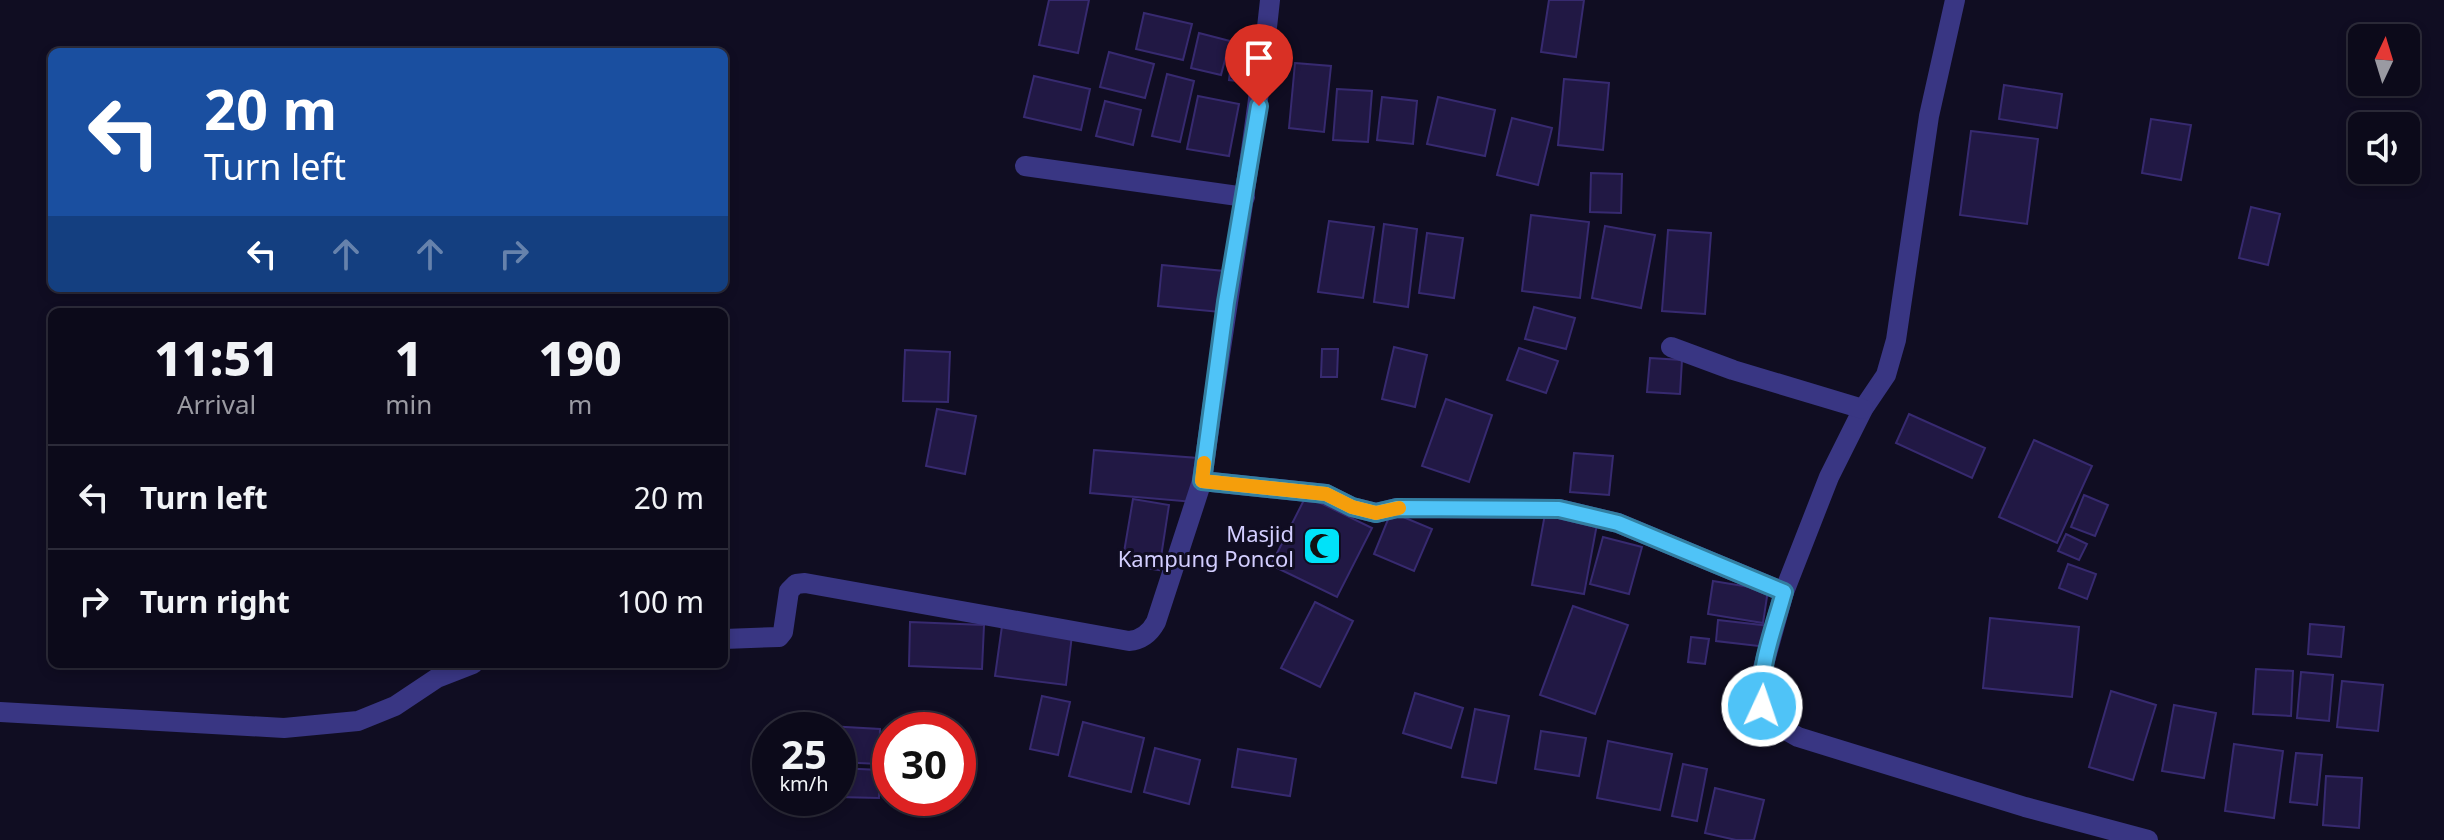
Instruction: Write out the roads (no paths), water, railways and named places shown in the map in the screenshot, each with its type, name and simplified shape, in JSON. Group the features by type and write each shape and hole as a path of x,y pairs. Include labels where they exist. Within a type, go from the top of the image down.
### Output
{"street":[{"path":"728,639 779,637 783,632 789,591 796,584 805,583 1129,641 1137,640 1151,631 1202,481 1228,290 1259,106 1270,0"},
{"path":"1955,0 1929,116 1896,340 1886,375 1863,409 1829,477 1784,592 1760,687 1762,706 1773,723 1798,737 2025,807 2148,840"},
{"path":"1025,166 1245,197"},
{"path":"1671,347 1733,370 1863,409"},
{"path":"1202,481 1326,494 1352,507 1376,513 1397,508 1559,509 1618,523 1784,592"},
{"path":"0,712 284,728 358,721 395,706 437,678 463,668"}],"place":[{"name":"Masjid Kampung Poncol","path":"1322,546"}]}
